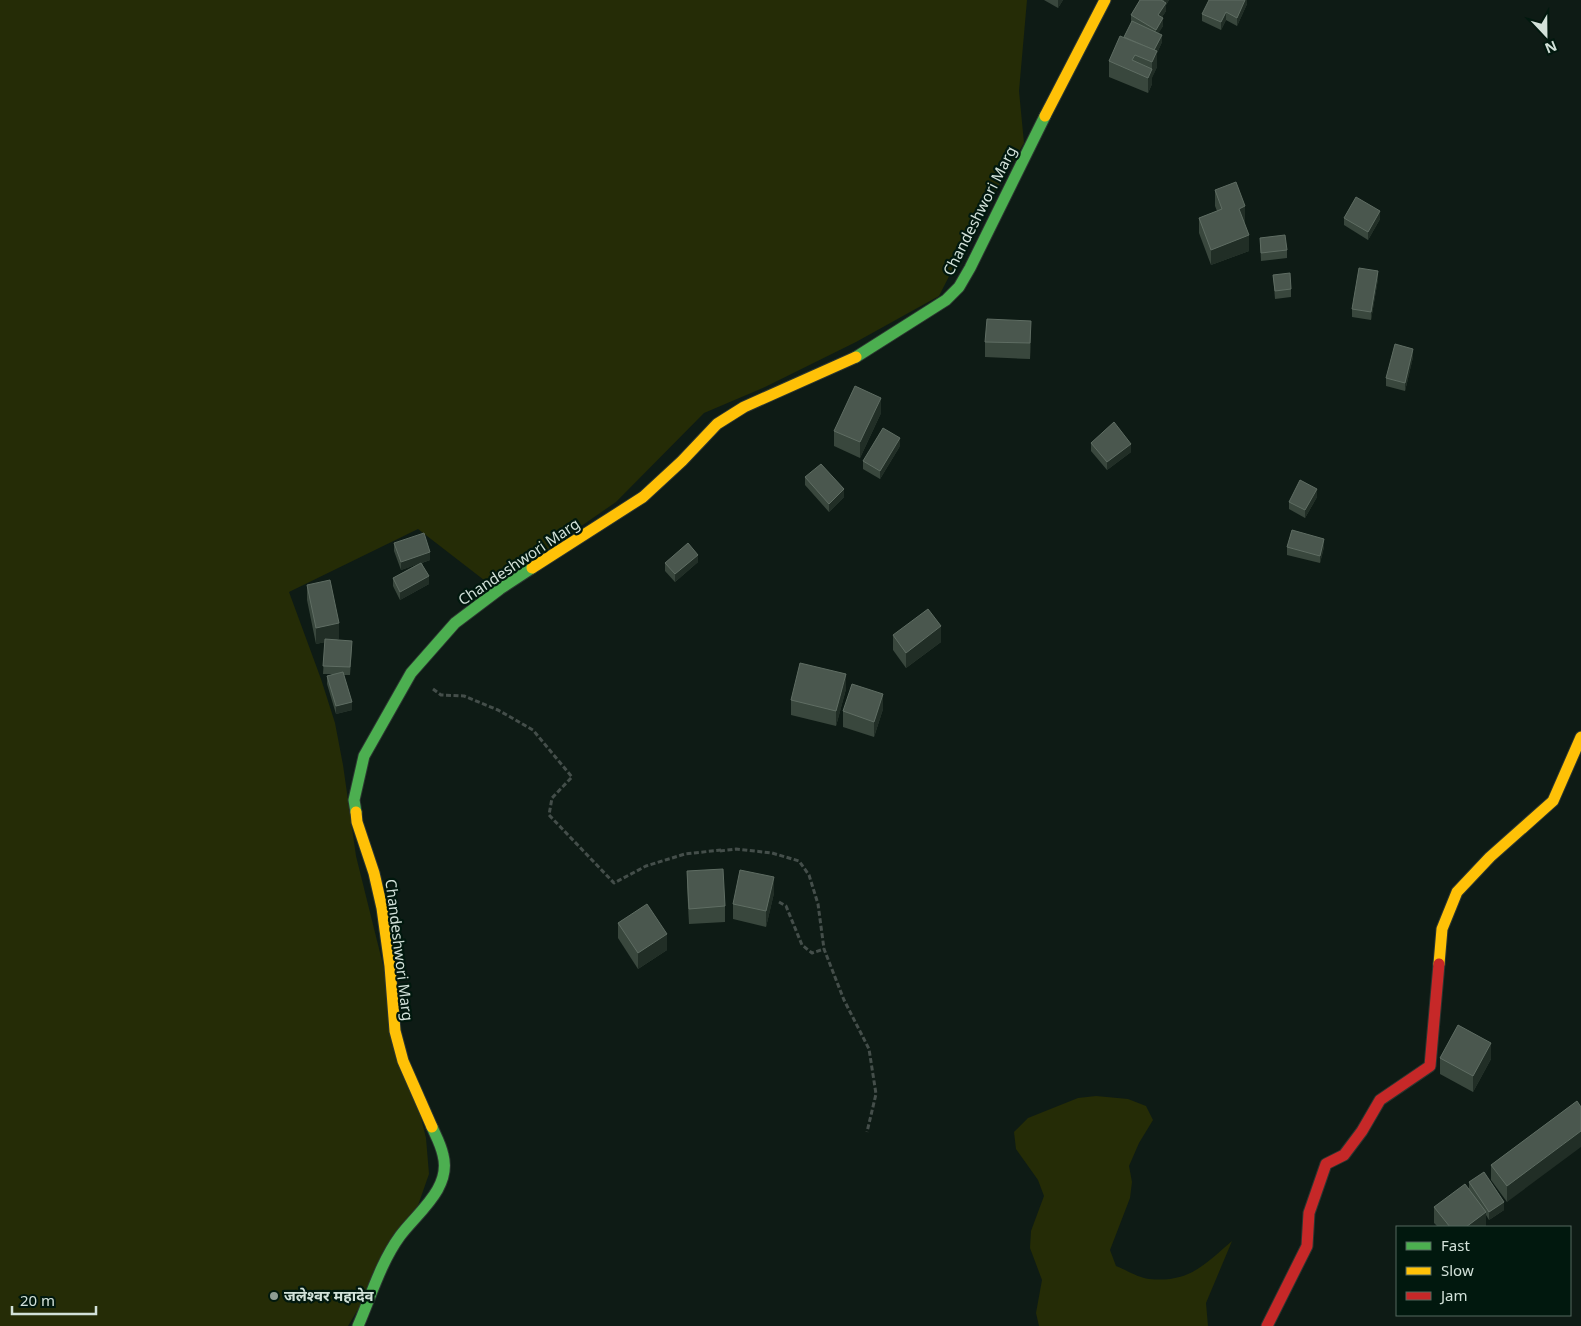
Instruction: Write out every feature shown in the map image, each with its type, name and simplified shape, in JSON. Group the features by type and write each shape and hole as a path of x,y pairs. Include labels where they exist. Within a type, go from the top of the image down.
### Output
{"main road":[{"name":"Chandeshwori Marg","path":"358,1326 387,1259 400,1236 431,1198 443,1176 444,1157 403,1061 395,1031 390,966 382,908 358,822 354,800 364,756 411,674 455,623 500,589 643,496 682,461 716,424 744,407 855,358 946,300 959,286 970,268 1105,0"},
{"path":"1267,1326 1307,1246 1309,1213 1326,1164 1344,1155 1362,1131 1380,1100 1430,1066 1442,928 1457,892 1490,857 1553,801 1581,737"}],"path":[{"path":"411,674 441,694 464,696 498,710 533,730 572,777 552,798 549,815 614,883 646,866 685,854 721,850"},
{"path":"688,854 736,849 772,853 799,861 809,875 816,897 824,949 844,1000 869,1049 876,1094 867,1132"},
{"path":"779,902 786,906 802,945 812,953 824,949"}],"green space":[{"path":"0,0 1027,0 1019,91 1024,143 971,233 939,296 856,342 765,387 704,413 616,502 493,587 418,529 289,592 335,723 356,856 426,1138 429,1174 415,1214 348,1326 0,1326"},
{"path":"1096,1096 1128,1099 1146,1106 1153,1120 1139,1143 1129,1166 1132,1182 1130,1198 1110,1250 1116,1266 1137,1276 1149,1279 1163,1280 1175,1278 1204,1265 1232,1241 1206,1303 1208,1326 1039,1326 1036,1313 1042,1280 1030,1248 1031,1231 1044,1196 1038,1180 1016,1149 1014,1132 1028,1118 1078,1098"}],"building":[{"path":"1140,0 1161,0 1166,3 1158,15 1163,18 1156,30 1131,15"},
{"path":"1209,0 1245,0 1237,18 1226,12 1221,22 1202,14"},
{"path":"1132,21 1162,35 1154,50 1124,37"},
{"path":"1120,36 1157,51 1152,62 1135,55 1132,60 1152,69 1148,78 1109,61"},
{"path":"1236,182 1245,206 1239,209 1249,235 1211,250 1199,218 1222,209 1215,190"},
{"path":"1356,197 1380,211 1368,232 1344,218"},
{"path":"1285,235 1287,250 1261,253 1260,238"},
{"path":"1359,268 1378,271 1371,312 1352,309"},
{"path":"1290,273 1291,289 1275,291 1273,275"},
{"path":"987,319 1031,321 1030,343 985,342"},
{"path":"1395,344 1413,349 1405,383 1386,378"},
{"path":"855,386 881,398 860,442 834,431"},
{"path":"1114,422 1131,444 1107,462 1091,443"},
{"path":"883,428 900,438 880,471 863,461"},
{"path":"821,464 844,489 829,504 805,477"},
{"path":"1300,480 1317,489 1305,510 1289,502"},
{"path":"1292,530 1324,539 1320,556 1287,547"},
{"path":"424,533 430,552 401,562 394,543"},
{"path":"688,543 698,555 675,574 665,563"},
{"path":"421,563 429,576 400,592 393,578"},
{"path":"330,580 339,623 316,628 307,585"},
{"path":"928,609 941,626 906,653 893,635"},
{"path":"325,639 352,641 350,667 323,666"},
{"path":"800,663 846,674 836,711 791,700"},
{"path":"343,672 352,702 336,706 327,676"},
{"path":"852,684 883,694 874,722 843,711"},
{"path":"723,869 725,906 689,909 687,871"},
{"path":"740,870 774,877 766,911 733,904"},
{"path":"647,904 667,934 638,953 618,923"},
{"path":"1458,1025 1491,1043 1473,1076 1440,1058"},
{"path":"1577,1101 1581,1107 1581,1131 1507,1186 1491,1165"},
{"path":"1484,1172 1504,1202 1489,1212 1469,1182"},
{"path":"1465,1184 1486,1212 1467,1226 1449,1226 1434,1207"}],"traffic: fast":[{"path":"856,357 946,300 959,287 1045,116"},
{"path":"356,812 354,800 364,756 411,673 455,623 500,589 532,568"},
{"path":"358,1326 393,1246 438,1189 444,1167 443,1155 432,1127"}],"traffic: slow":[{"path":"1045,116 1105,0"},
{"path":"532,568 643,497 682,461 717,424 744,407 856,357"},
{"path":"1439,964 1442,929 1457,892 1490,857 1553,801 1581,737"},
{"path":"356,812 357,822 374,873 382,908 390,966 395,1031 403,1061 432,1127"}],"traffic: jam":[{"path":"1267,1326 1307,1246 1309,1213 1326,1164 1344,1155 1362,1131 1380,1100 1430,1066 1439,964"}],"place":[{"name":"जलेश्वर महादेव","path":"274,1296"}]}
